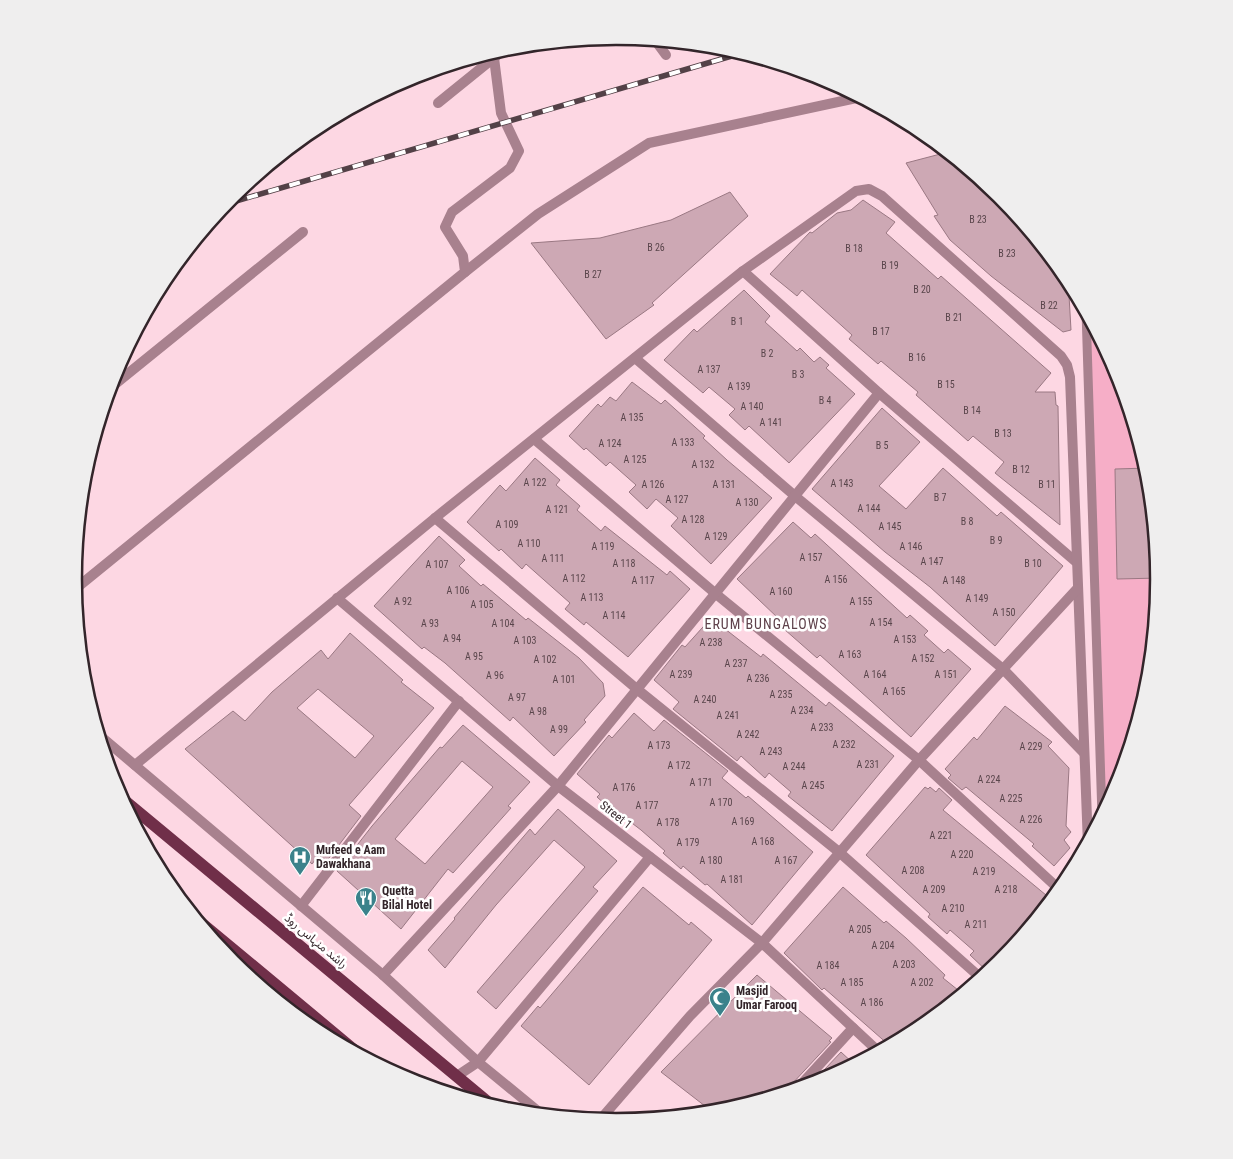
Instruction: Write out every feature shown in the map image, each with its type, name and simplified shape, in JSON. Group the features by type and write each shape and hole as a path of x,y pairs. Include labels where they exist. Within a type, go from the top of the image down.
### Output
{"main road":[{"name":"راشد منہاس روڈ","path":"134,808 482,1097"},
{"path":"227,944 331,1031"}],"street":[{"path":"660,47 666,55"},
{"path":"465,272 463,256 445,227 452,212 510,168 519,150 500,113 494,59"},
{"path":"438,103 492,60"},
{"path":"82,583 538,214 648,143 851,99"},
{"path":"135,765 435,518 743,271 856,191 869,189 882,196 1061,356 1067,366 1070,377 1076,589 1087,832"},
{"path":"121,379 303,232"},
{"path":"743,271 880,393 1075,561"},
{"path":"635,358 1003,669 1083,752"},
{"path":"383,975 558,786 880,393"},
{"path":"534,439 716,594 919,760 1054,886"},
{"path":"435,518 638,690 839,852 976,974"},
{"path":"606,1114 690,1016 762,943 919,760 1076,589"},
{"name":"Street 1","path":"337,598 558,786 762,943 874,1047"},
{"path":"301,906 459,701"},
{"path":"107,742 383,975 478,1062 533,1107"},
{"path":"457,1076 478,1062 650,857"},
{"path":"806,1079 853,1028"}],"lane":[{"path":"1086,326 1102,803"}],"shaded area":[{"path":"1085,322 1110,375 1133,441 1141,475 1150,545 1150,614 1141,684 1123,751 1101,803"}],"building":[{"path":"940,154 994,202 1041,254 1069,296 1071,330 1063,332 991,276 950,240 934,216 938,215 906,163"},
{"path":"730,192 748,216 652,303 654,305 606,339 531,243 600,238 671,220"},
{"path":"863,200 895,222 886,233 938,279 941,276 1051,373 1035,392 1055,392 1056,405 1058,406 1060,525 995,473 1004,462 973,436 968,441 916,395 918,392 881,361 878,364 849,339 852,335 802,290 797,296 770,274 810,232 812,233 837,213 851,210"},
{"path":"744,290 770,316 765,322 797,351 800,348 814,362 820,357 829,365 826,368 855,394 789,463 749,426 745,430 729,415 735,409 709,387 703,393 664,360 694,329 697,332"},
{"path":"632,382 661,404 665,400 705,436 703,438 727,460 772,498 711,564 671,526 678,518 656,499 647,509 629,492 636,485 610,462 606,466 569,436 598,404 601,407 610,397 616,401"},
{"path":"882,408 920,442 879,486 906,509 943,468 997,516 1001,512 1063,566 995,646 930,587 885,552 812,489"},
{"path":"535,458 560,480 556,485 580,506 577,510 601,531 605,526 667,575 670,571 690,589 628,657 586,622 584,625 565,609 570,603 526,564 522,569 501,549 499,551 467,522 500,485 506,491"},
{"path":"1139,468 1150,545 1151,578 1117,579 1115,469"},
{"path":"793,522 811,538 815,534 907,618 910,615 928,631 924,635 944,653 948,649 971,669 911,737 820,655 817,658 776,622 779,619 737,579"},
{"path":"439,536 465,560 459,566 481,586 483,584 526,620 528,618 579,658 603,683 605,696 584,720 586,722 554,756 513,717 510,721 445,663 424,647 422,649 374,606"},
{"path":"711,618 761,657 763,654 826,706 829,702 894,756 832,831 788,796 791,792 769,773 765,778 741,756 737,761 673,709 679,702 654,680 682,645 685,647"},
{"path":"350,633 403,680 401,682 434,708 349,805 361,816 326,862 319,855 312,864 185,749 233,711 245,721 272,692 321,650 328,659","holes":["318,689 374,736 355,758 297,708"]},
{"path":"1005,706 1052,742 1048,746 1069,768 1066,826 1071,832 1064,840 1070,848 1054,866 1032,846 1034,844 966,787 962,790 948,778 951,775 945,769 974,737 977,740"},
{"path":"634,713 654,731 664,720 728,771 722,778 746,798 748,796 813,852 752,925 707,884 705,885 683,866 681,869 663,853 665,851 641,830 620,814 618,816 597,797 600,794 577,774 609,735 612,738"},
{"path":"463,725 530,782 508,806 511,808 453,873 448,869 401,929 337,871 372,826 440,747 442,748","holes":["462,761 493,787 425,864 395,839"]},
{"path":"925,787 928,789 930,787 936,792 939,788 952,800 943,810 1047,896 1018,932 983,967 970,955 974,951 950,930 947,934 928,917 930,914 866,855"},
{"path":"558,809 617,861 593,887 598,891 496,1009 477,992 585,867 554,840 496,905 445,968 428,950 530,829 535,835"},
{"path":"643,887 689,925 691,922 712,940 589,1085 521,1026 538,1006 540,1008"},
{"path":"843,887 884,923 886,921 906,938 945,975 943,978 958,990 942,1004 885,1041 824,988 822,990 784,953"},
{"path":"757,975 832,1038 829,1041 831,1042 791,1085 721,1104 705,1106 661,1072"},
{"path":"841,1052 850,1060 821,1073"}],"railway":[{"path":"242,199 729,57"}],"place":[{"name":"Mufeed e Aam Dawakhana","path":"300,876"},
{"name":"Quetta Bilal Hotel","path":"366,917"},
{"name":"Masjid Umar Farooq","path":"720,1017"}],"district":[{"name":"ERUM BUNGALOWS","path":"766,624"}]}
